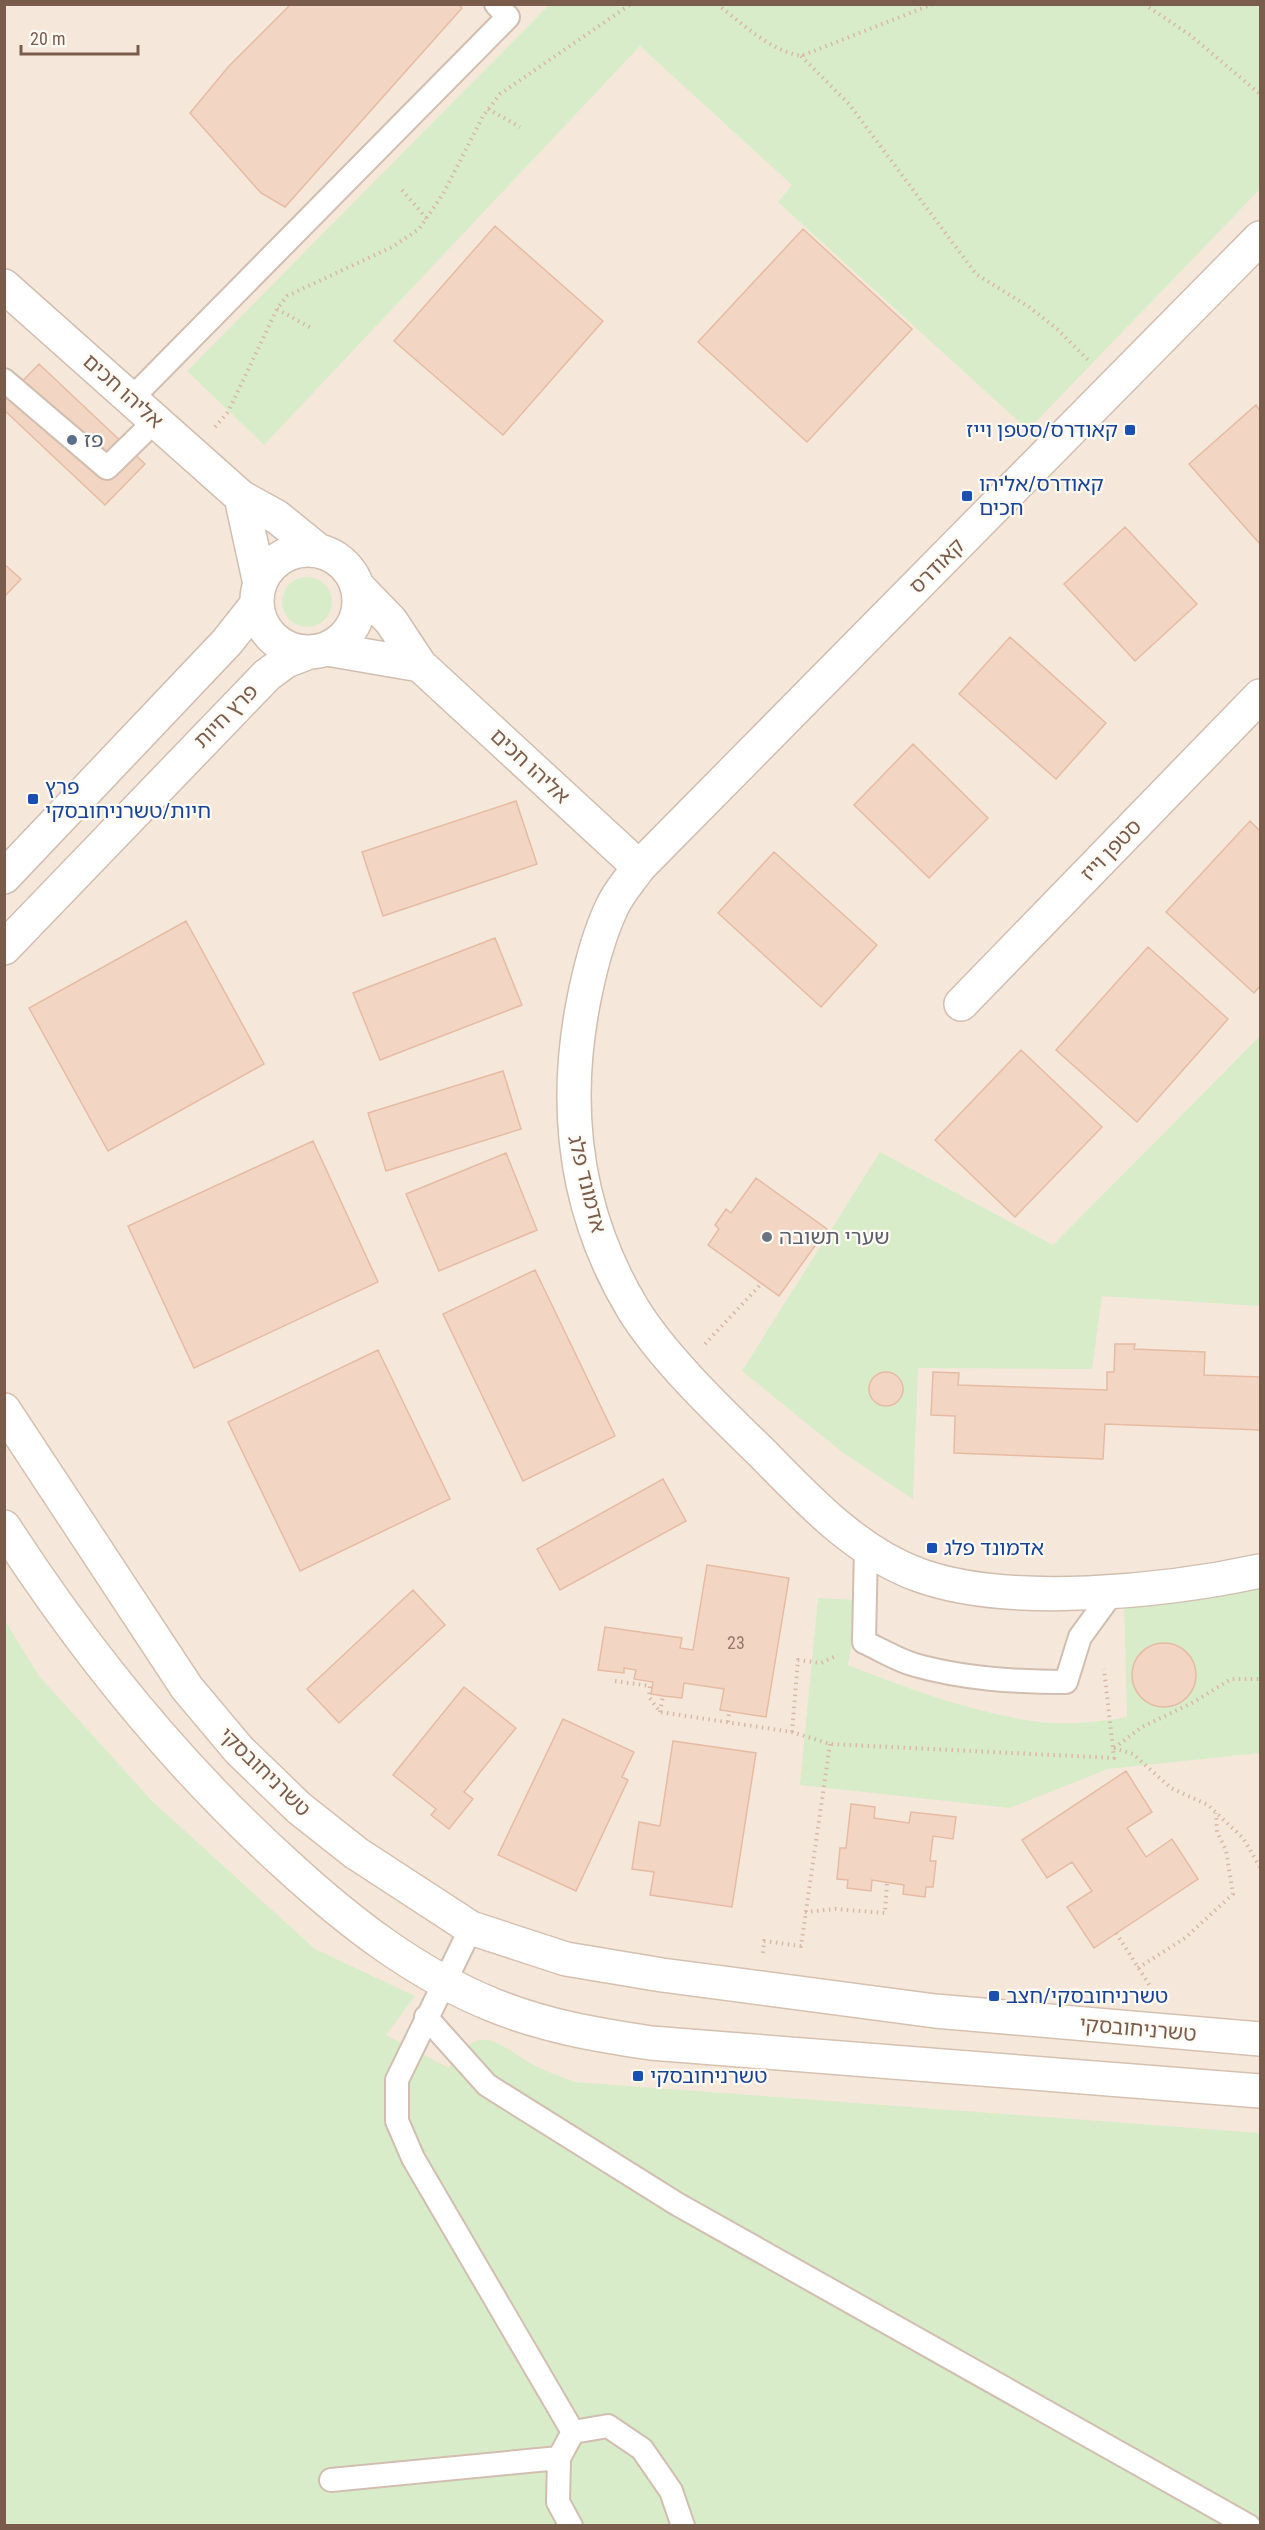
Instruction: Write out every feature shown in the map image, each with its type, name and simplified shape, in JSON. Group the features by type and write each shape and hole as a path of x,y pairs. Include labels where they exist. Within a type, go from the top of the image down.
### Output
{"street":[{"name":"קאודרס","path":"639,867 1260,238"},
{"name":"אליהו חכים","path":"7,291 132,398 241,497 277,517 319,551"},
{"path":"241,497 262,624 273,639 288,649 420,665"},
{"path":"4,877 227,642 258,594 269,569 284,556 302,550 319,551 335,558 348,570 358,587 359,604 356,620 345,636 317,651"},
{"name":"אליהו חכים","path":"358,587 392,621 420,665 639,867"},
{"name":"פרץ חיות","path":"4,948 188,754 267,675 286,662 317,651"},
{"name":"סטפן וייז","path":"961,1005 1260,696"},
{"path":"132,740 146,750 163,757 188,754"},
{"name":"אדמונד פלג","path":"639,867 612,906 591,966 580,1018 574,1074 573,1124 579,1168 588,1207 616,1275 634,1310 681,1367 728,1419 796,1487 891,1564 946,1583 1029,1593 1115,1589 1202,1581 1260,1571"},
{"name":"טשרניחובסקי","path":"4,1410 188,1688 239,1750 299,1808 356,1853 471,1928 566,1959 662,1975 935,2011 1260,2039"},
{"path":"4,1527 124,1694 203,1785 319,1894 374,1938 446,1984 494,2006 550,2025 610,2037 1260,2091"}],"lane":[{"path":"132,398 508,17 496,4"},
{"path":"4,380 107,468 156,420"},
{"path":"866,1546 864,1642 913,1664 966,1676 1020,1682 1066,1682 1080,1637 1115,1589"},
{"path":"471,1928 446,1984 426,2017 397,2080 397,2121 413,2158 573,2432"},
{"path":"426,2017 487,2085 667,2198 1249,2526"},
{"path":"573,2432 608,2426 642,2449 670,2491 683,2526"},
{"path":"571,2526 558,2502 559,2458 573,2432"},
{"path":"331,2480 559,2458"}],"path":[{"path":"192,452 228,412 277,309 292,292 392,247 419,229 427,219 488,109 500,94 631,4"},
{"path":"717,4 767,42 789,54 801,56 933,4"},
{"path":"1144,4 1190,36 1260,94"},
{"path":"801,56 849,104 976,274 1029,307 1057,329 1114,386"},
{"path":"488,109 520,127"},
{"path":"402,190 427,219"},
{"path":"277,309 311,328"},
{"path":"681,1367 762,1283"},
{"path":"792,1732 798,1660 821,1663"},
{"path":"615,1681 650,1686 649,1696 660,1712 792,1732 830,1744 1114,1758 1104,1665"},
{"path":"1113,1748 1142,1727 1194,1702 1231,1679 1260,1679"},
{"path":"660,1712 663,1696"},
{"path":"728,1722 729,1712"},
{"path":"764,1947 764,1941 801,1946 830,1744"},
{"path":"1113,1748 1133,1754 1171,1788 1208,1805 1243,1838 1260,1867"},
{"path":"1138,1968 1185,1938 1233,1893 1226,1850 1216,1832 1216,1813"},
{"path":"805,1912 836,1909 885,1913 887,1882"},
{"path":"1116,1933 1146,1979"}],"shaded area":[{"path":"5,5 1260,5 1260,2525 5,2526"}],"green space":[{"path":"549,5 1260,5 1260,189 1028,430 778,202 792,185 640,46 264,445 187,371"},
{"path":"302,577 312,577 325,584 332,597 332,607 325,620 312,627 302,627 293,623 286,616 282,607 282,597 286,588 293,581"},
{"path":"1260,1036 1260,1306 1102,1296 1092,1369 918,1368 913,1499 842,1452 742,1371 880,1152 1053,1245"},
{"path":"1260,1585 1260,1753 1108,1769 1010,1808 800,1785 818,1598 858,1600 848,1665 961,1705 1008,1717 1067,1723 1127,1717 1124,1605"},
{"path":"4,1619 39,1676 153,1802 315,1949 415,1996 386,2035 449,2068 469,2045 486,2040 505,2047 539,2068 575,2082 1260,2133 1260,2525 5,2525"}],"building":[{"path":"291,4 458,4 462,8 285,207 261,193 190,113 229,66"},
{"path":"495,226 603,321 503,435 394,341"},
{"path":"803,229 912,329 807,442 698,342"},
{"path":"39,364 145,464 105,505 4,410 4,400"},
{"path":"1256,405 1260,411 1260,544 1189,464"},
{"path":"1125,527 1197,604 1135,661 1064,584"},
{"path":"4,564 21,579 4,597"},
{"path":"1010,637 1106,723 1056,779 959,694"},
{"path":"913,744 988,818 929,878 854,805"},
{"path":"516,801 537,864 383,916 362,852"},
{"path":"1250,821 1260,831 1260,986 1254,993 1166,912"},
{"path":"774,852 877,945 821,1007 718,913"},
{"path":"186,921 264,1064 108,1151 29,1008"},
{"path":"495,938 522,1005 380,1060 353,993"},
{"path":"1148,947 1228,1019 1137,1122 1056,1050"},
{"path":"1021,1050 1102,1127 1015,1217 935,1140"},
{"path":"503,1071 521,1129 386,1171 368,1113"},
{"path":"313,1141 378,1282 194,1368 128,1226"},
{"path":"506,1153 537,1230 439,1271 406,1194"},
{"name":"שערי תשובה","path":"756,1178 827,1229 779,1296 708,1245 719,1229 715,1225 726,1209 731,1213"},
{"path":"535,1270 615,1436 523,1481 443,1314"},
{"path":"1115,1344 1135,1344 1134,1349 1205,1352 1204,1375 1260,1377 1260,1430 1105,1424 1103,1459 954,1453 955,1416 931,1415 933,1372 959,1373 958,1385 1107,1390 1107,1372 1114,1372"},
{"path":"378,1350 450,1499 300,1571 228,1422"},
{"path":"886,1372 898,1377 903,1389 898,1401 886,1406 874,1401 869,1389 874,1377"},
{"path":"663,1479 686,1521 560,1590 537,1549"},
{"path":"707,1565 789,1578 766,1717 720,1710 724,1689 684,1683 682,1698 663,1696 651,1694 653,1682 634,1679 636,1670 624,1668 624,1673 598,1670 605,1627 682,1638 680,1648 693,1650"},
{"path":"413,1590 445,1625 339,1723 307,1689"},
{"path":"1158,1643 1170,1643 1187,1652 1194,1663 1196,1675 1194,1687 1187,1698 1170,1707 1158,1707 1146,1702 1137,1693 1132,1681 1132,1669 1137,1657 1146,1648"},
{"path":"464,1687 516,1728 464,1792 473,1799 449,1829 431,1815 436,1809 393,1775"},
{"path":"563,1719 634,1752 622,1777 628,1780 576,1891 498,1855"},
{"path":"673,1741 756,1753 732,1907 650,1895 654,1872 632,1869 639,1822 660,1826"},
{"path":"1126,1771 1152,1812 1127,1828 1146,1857 1172,1839 1198,1879 1094,1948 1067,1907 1092,1891 1072,1862 1047,1878 1022,1840"},
{"path":"851,1804 875,1807 874,1818 909,1823 911,1812 956,1817 953,1839 933,1836 930,1861 936,1861 933,1887 926,1887 925,1897 903,1894 904,1885 872,1880 871,1891 847,1888 848,1880 837,1879 840,1848 846,1848"}],"place":[{"name":"קאודרס/סטפן וייז","path":"1130,430"},
{"name":"פז","path":"72,440"},
{"name":"קאודרס/אליהו חכים","path":"967,496"},
{"name":"פרץ חיות/טשרניחובסקי","path":"33,799"},
{"name":"שערי תשובה","path":"767,1237"},
{"name":"אדמונד פלג","path":"932,1548"},
{"name":"טשרניחובסקי/חצב","path":"994,1996"},
{"name":"טשרניחובסקי","path":"638,2076"}]}
